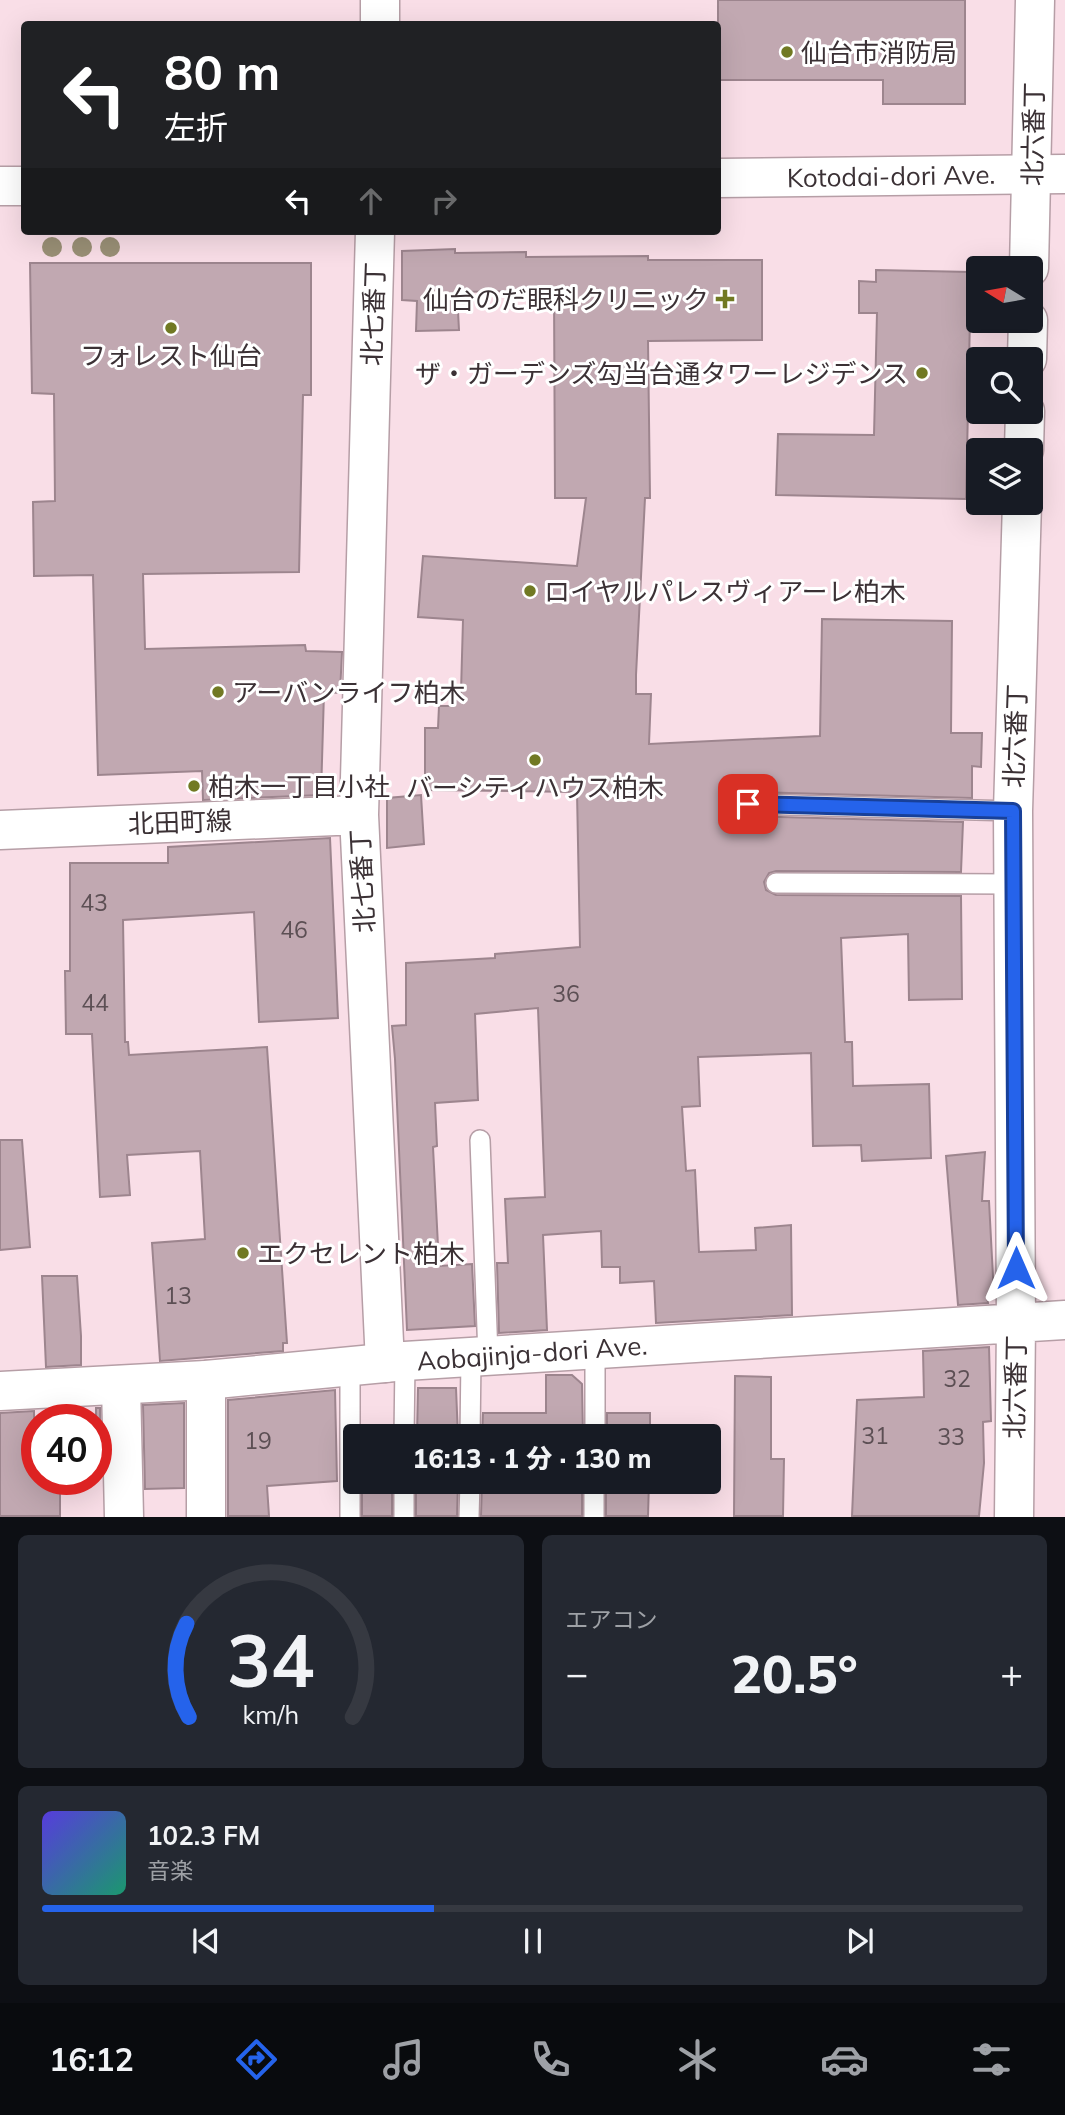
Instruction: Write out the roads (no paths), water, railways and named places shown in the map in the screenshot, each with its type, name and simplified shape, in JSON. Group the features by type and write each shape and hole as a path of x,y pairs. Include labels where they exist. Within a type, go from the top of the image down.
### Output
{"street":[{"path":"380,0 380,21"},
{"name":"北六番丁","path":"1031,256 1048,174 1035,0"},
{"name":"Kotodai-dori Ave.","path":"721,178 1048,174"},
{"path":"0,186 21,186"},
{"name":"北七番丁","path":"375,235 359,815 380,1363"},
{"name":"北六番丁","path":"1014,1517 1016,1323 1013,811 1022,515"},
{"name":"北田町線","path":"0,830 359,815"},
{"name":"Aobajinja-dori Ave.","path":"0,1391 206,1380 380,1363 1065,1320"},
{"path":"206,1380 206,1517"},
{"path":"121,1385 124,1517"}],"lane":[{"path":"748,804 1013,811"},
{"path":"776,883 1013,884"},
{"path":"472,1424 480,1357 480,1140"},
{"path":"594,1424 595,1350"},
{"path":"380,1363 400,1424"},
{"path":"350,1517 380,1363"},
{"path":"404,1494 404,1517"},
{"path":"469,1517 470,1494"},
{"path":"594,1494 594,1517"}],"place":[{"name":"仙台市消防局","path":"787,52"},
{"name":"仙台のだ眼科クリニック","path":"725,299"},
{"name":"フォレスト仙台","path":"171,328"},
{"name":"ザ・ガーデンズ勾当台通タワーレジデンス","path":"922,373"},
{"name":"ロイヤルパレスヴィアーレ柏木","path":"530,591"},
{"name":"アーバンライフ柏木","path":"218,692"},
{"name":"バーシティハウス柏木","path":"535,760"},
{"name":"柏木一丁目小社","path":"194,786"},
{"name":"エクセレント柏木","path":"243,1253"}]}
